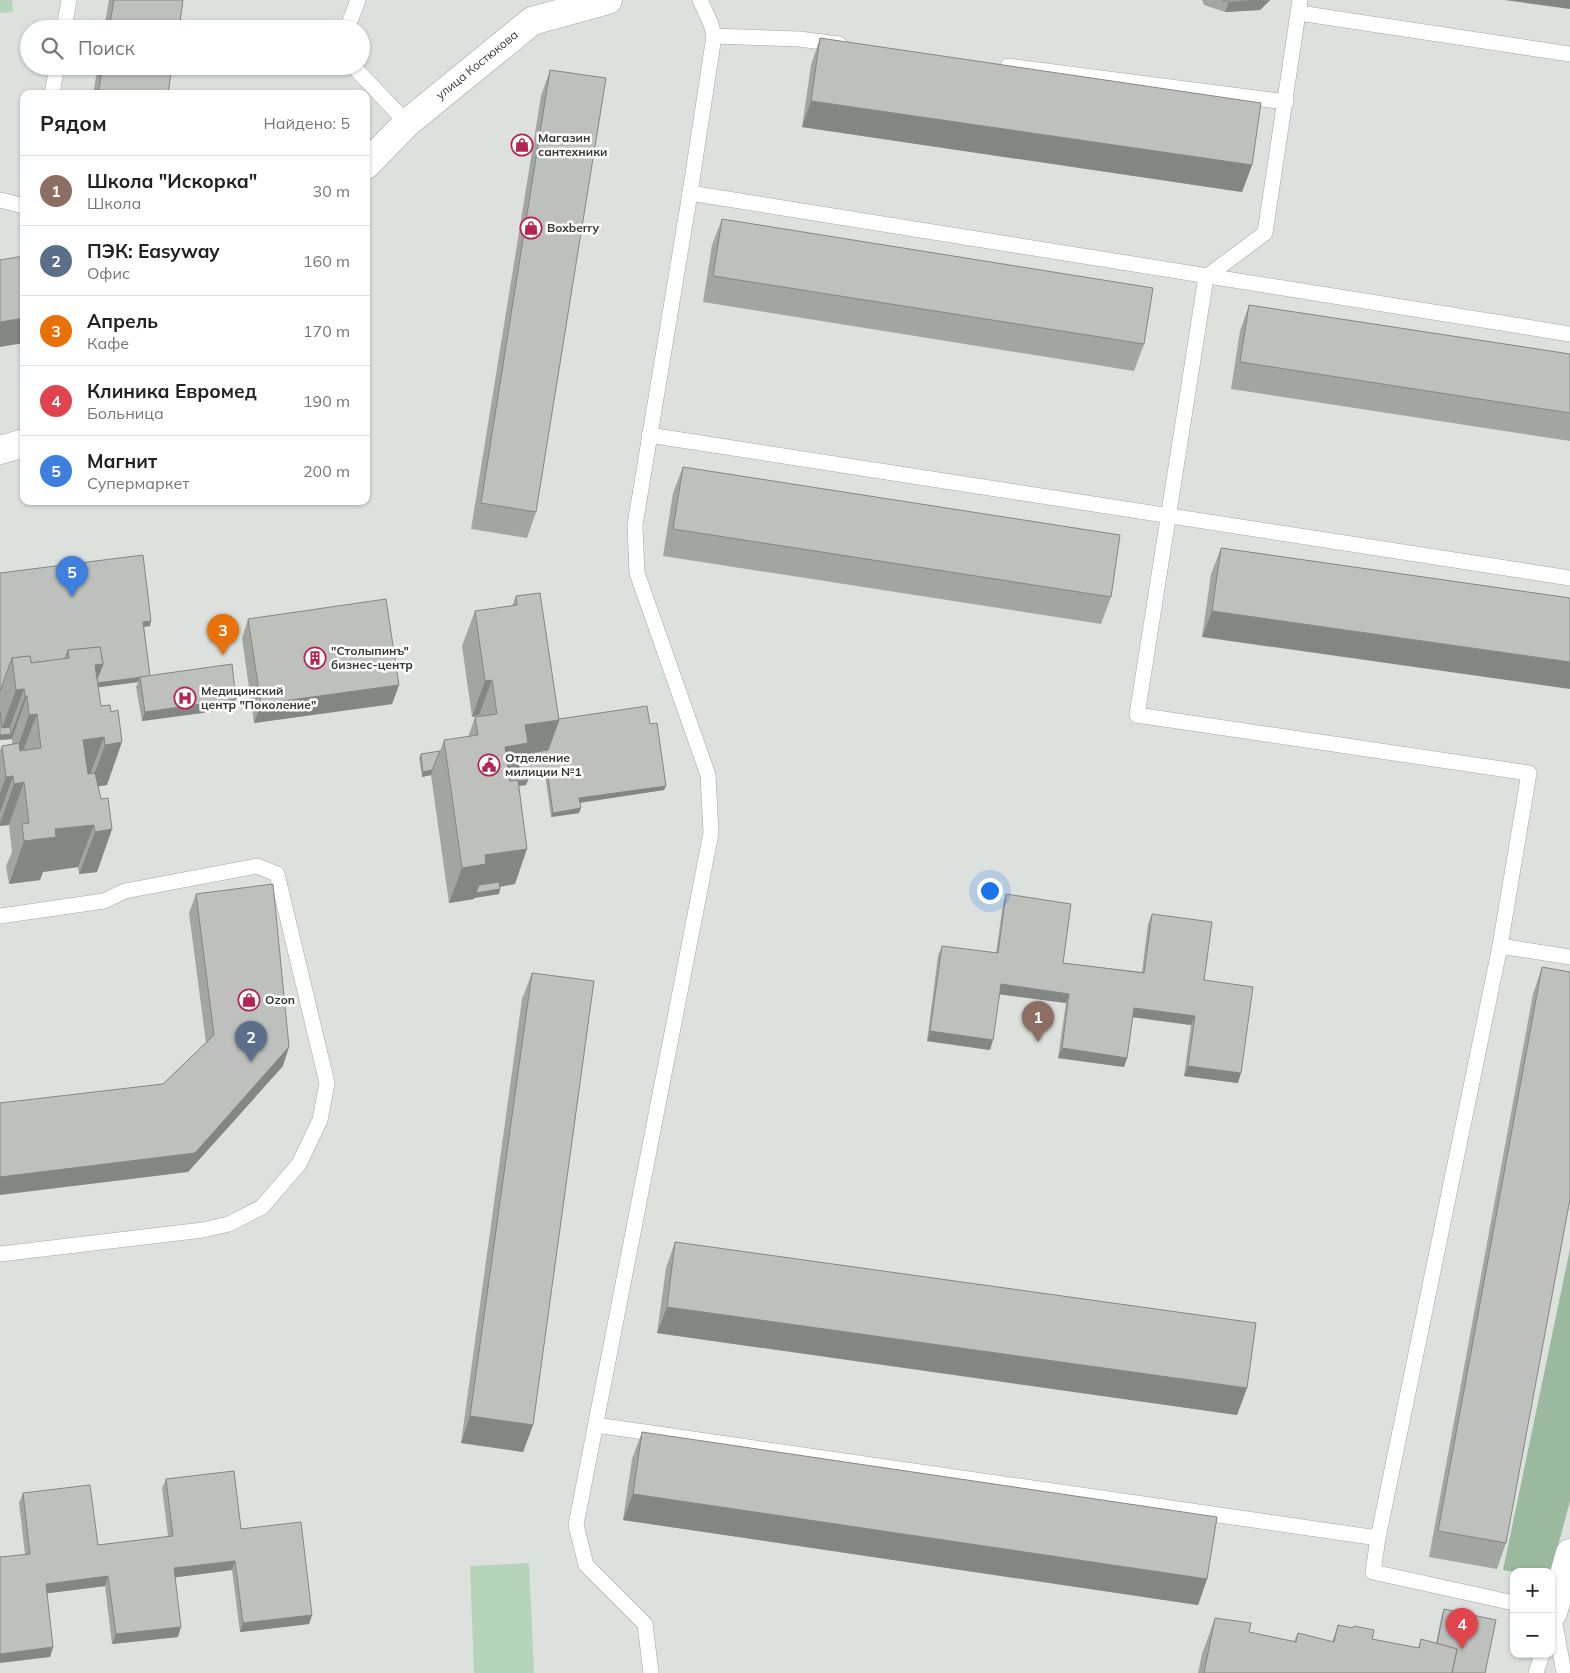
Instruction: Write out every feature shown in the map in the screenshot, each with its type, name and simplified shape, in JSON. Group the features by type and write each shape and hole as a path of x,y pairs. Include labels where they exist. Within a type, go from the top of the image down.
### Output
{"main road":[{"name":"улица Костюкова","path":"370,161 407,123 532,21 608,0"},
{"path":"0,450 20,444"},
{"path":"1553,1613 1570,1553"}],"lane":[{"path":"66,20 70,0"},
{"path":"350,20 358,0"},
{"path":"651,1673 646,1624 586,1565 576,1525 711,833 708,775 637,573 635,525 714,36 711,24 700,0"},
{"path":"1510,1602 1373,1572 1378,1538 1500,946 1529,773 1137,716 1167,515 1206,277 1266,233 1299,6 1570,54"},
{"path":"714,36 799,39 858,47"},
{"path":"994,64 1286,102"},
{"path":"53,90 55,75"},
{"path":"362,75 407,123"},
{"path":"690,193 1570,334"},
{"path":"0,200 20,207"},
{"path":"0,213 20,209"},
{"path":"649,435 1570,578"},
{"path":"0,916 104,901 125,891 258,866 277,874 328,1082 320,1120 299,1164 262,1207 229,1224 203,1230 0,1254"},
{"path":"1500,946 1570,957"},
{"path":"596,1425 1378,1538"},
{"path":"1555,1630 1564,1673"},
{"path":"1536,1673 1541,1658"}],"green space":[{"path":"0,0 12,0 13,12 0,13"},
{"path":"1570,1249 1570,1501 1552,1568 1510,1568 1510,1571 1503,1570"},
{"path":"529,1563 534,1673 474,1673 470,1566"}],"building":[{"path":"114,0 183,0 180,20 111,20"},
{"path":"1222,0 1264,0 1229,2"},
{"path":"820,38 1261,103 1252,165 811,101"},
{"path":"550,70 606,78 536,512 481,503"},
{"path":"101,75 171,75 169,90 99,90"},
{"path":"722,219 1153,288 1144,344 713,276"},
{"path":"20,257 20,319 0,322 0,260"},
{"path":"1249,305 1570,354 1570,413 1240,362"},
{"path":"683,467 1120,535 1111,597 673,529"},
{"path":"1221,548 1570,598 1570,662 1212,611"},
{"path":"143,555 151,621 143,622 150,676 97,683 103,664 100,647 68,650 65,659 31,663 30,656 12,658 0,691 0,573"},
{"name":"Отделение милиции №1","path":"540,593 559,720 525,725 528,743 505,747 510,781 518,780 527,849 485,855 486,864 462,868 444,740 478,735 475,717 497,714 492,680 485,681 475,611 517,605 516,596"},
{"name":"\"Столыпинъ\" бизнес-центр","path":"386,599 399,685 261,704 248,619"},
{"path":"100,647 103,664 95,665 101,706 110,705 111,712 118,710 122,742 105,745 104,737 83,740 88,774 95,773 101,799 108,798 112,829 95,832 94,825 55,829 56,837 24,841 22,824 29,823 24,782 14,784 13,776 6,777 2,746 19,743 20,751 41,748 37,714 29,715 27,696 25,696 24,689 16,690 12,658 30,656 31,663 69,658 68,650"},
{"name":"Медицинский центр \"Поколение\"","path":"232,664 236,699 145,712 140,677"},
{"path":"647,706 650,724 657,723 666,786 579,798 581,808 553,813 547,770 527,772 528,780 510,781 510,775 517,774 524,754 548,750 559,719"},
{"path":"0,711 2,728 10,727 11,734 0,735"},
{"path":"440,751 432,770 423,772 421,754"},
{"path":"499,882 500,889 476,893 479,885"},
{"path":"273,884 289,1047 195,1153 0,1177 0,1103 163,1084 214,1035 196,894"},
{"path":"1006,894 1071,904 1063,963 1144,973 1152,914 1212,922 1204,980 1253,987 1241,1073 1188,1066 1195,1016 1134,1008 1127,1058 1062,1048 1069,994 1001,984 993,1040 930,1031 942,946 998,953"},
{"path":"1542,967 1570,972 1570,1199 1506,1543 1438,1531"},
{"path":"532,973 594,981 533,1425 470,1416"},
{"path":"675,1242 1256,1323 1247,1388 667,1307"},
{"path":"642,1432 1217,1517 1207,1579 633,1494"},
{"path":"234,1471 241,1529 301,1522 312,1615 243,1623 235,1561 174,1568 181,1627 116,1634 108,1576 46,1584 53,1647 0,1654 0,1557 30,1554 23,1493 90,1485 98,1545 173,1536 166,1479"},
{"path":"1444,1609 1496,1620 1485,1673 1452,1673 1457,1649 1437,1644"},
{"path":"1215,1618 1251,1623 1249,1632 1296,1642 1298,1633 1334,1642 1338,1625 1374,1630 1372,1639 1419,1648 1421,1639 1457,1649 1452,1673 1204,1673"}],"place":[{"name":"Магазин сантехники","path":"522,145"},
{"name":"Boxberry","path":"531,228"},
{"name":"Магнит","path":"72,597"},
{"name":"Апрель","path":"223,655"},
{"name":"\"Столыпинъ\" бизнес-центр","path":"315,658"},
{"name":"Медицинский центр \"Поколение\"","path":"185,698"},
{"name":"Отделение милиции №1","path":"489,765"},
{"name":"Ozon","path":"249,1000"},
{"name":"Школа \"Искорка\"","path":"1038,1042"},
{"name":"ПЭК: Easyway","path":"251,1062"},
{"name":"Клиника Евромед","path":"1462,1649"}]}
